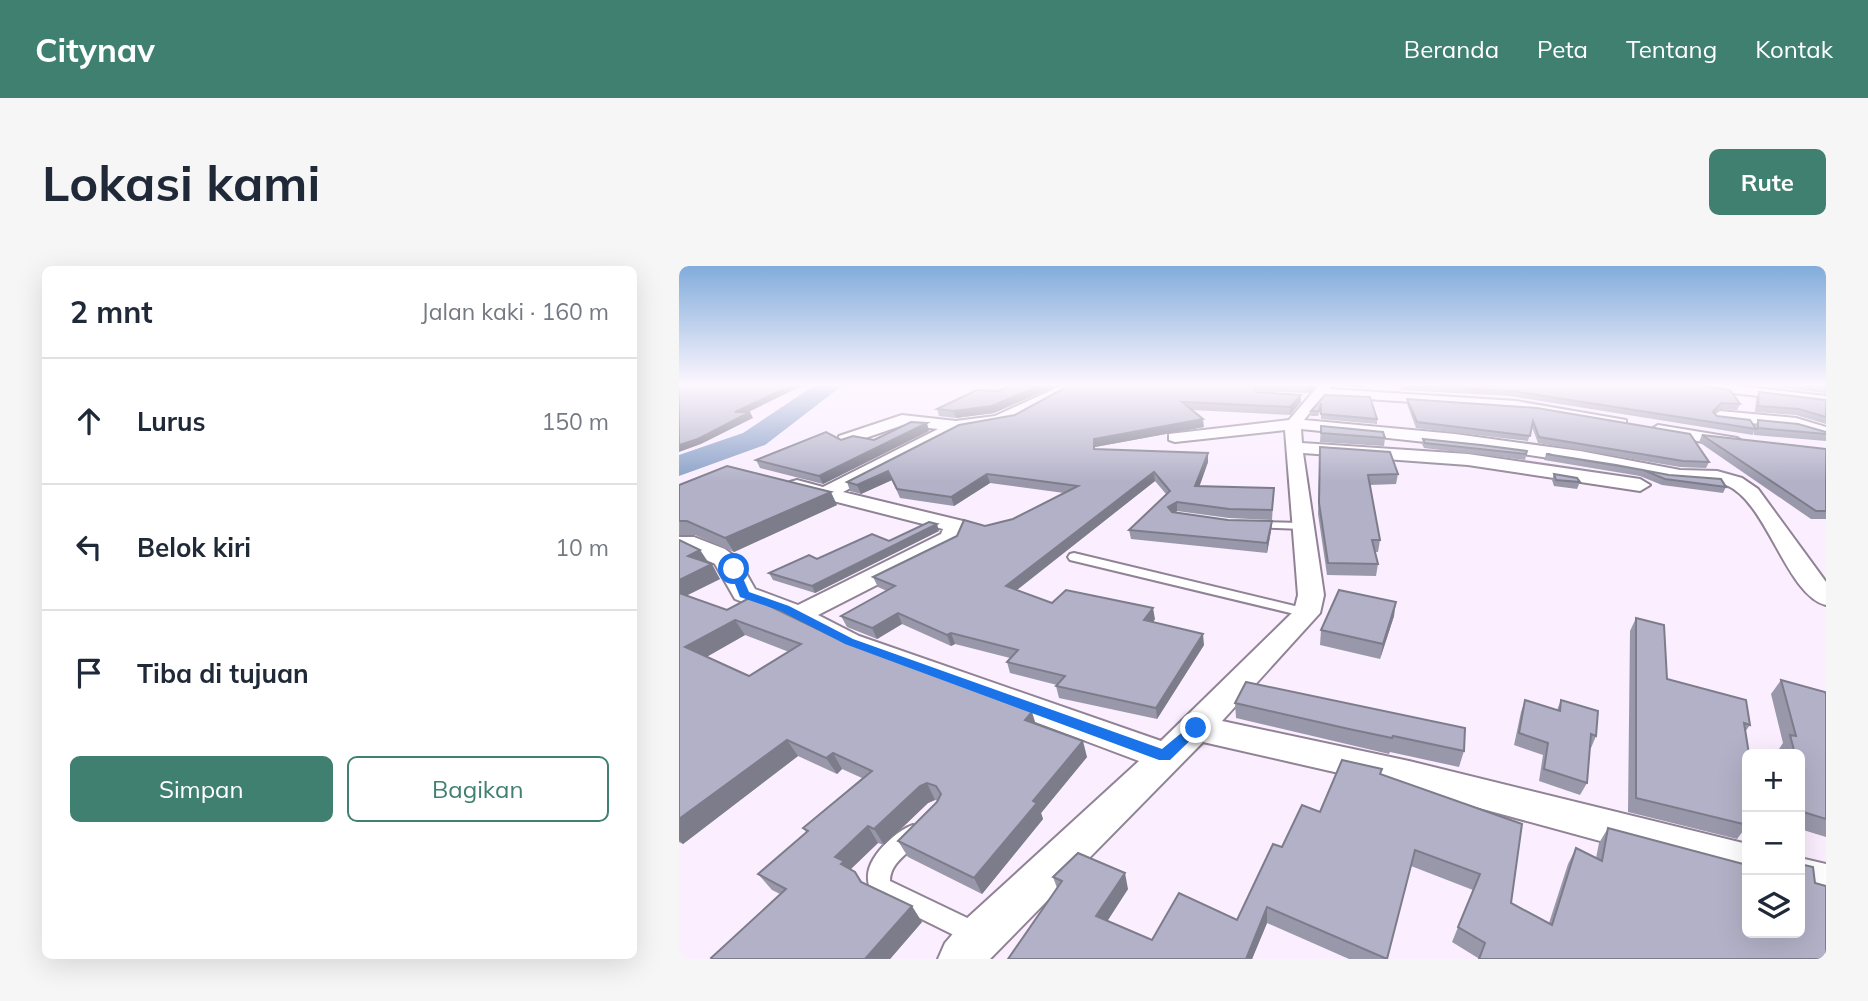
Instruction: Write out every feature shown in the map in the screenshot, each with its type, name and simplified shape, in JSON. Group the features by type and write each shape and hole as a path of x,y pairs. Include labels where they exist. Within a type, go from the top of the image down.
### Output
{"street":[{"path":"845,440 902,421 956,426 1004,417"},
{"path":"1175,437 1262,417"},
{"path":"971,948 1164,756 1196,728 1307,613 1311,595 1303,526 1307,417"},
{"path":"1319,417 1355,450 1467,459 1644,486"},
{"path":"1355,417 1455,439 1580,456 1680,476 1705,475 1735,482 1751,493 1808,576 1826,597"},
{"path":"1591,417 1751,445"},
{"path":"1735,417 1796,423 1826,432"},
{"path":"826,493 956,426"},
{"path":"777,481 955,529"},
{"path":"786,609 935,547 955,529"},
{"path":"686,542 721,553 734,569 744,594 786,609 849,642 1164,756"},
{"path":"1196,728 1409,775 1742,862"},
{"path":"1805,878 1826,884"}],"lane":[{"path":"1240,524 1303,526"},
{"path":"1074,557 1307,613"},
{"path":"926,821 879,869 876,879 881,888 971,948"}],"building":[{"path":"679,417 740,417 698,439 679,445"},
{"path":"1002,417 1201,417 1203,419 1094,439 1094,449 1208,453 1195,486 1274,488 1272,510 1229,509 1177,502 1168,507 1172,512 1228,520 1272,521 1267,543 1129,530 1170,491 1154,472 1006,586 1052,603 1066,590 1153,608 1144,620 1203,634 1156,708 1056,686 1065,676 1007,662 1018,650 951,633 947,635 898,613 872,628 841,616 895,586 873,577 957,536 964,520 985,526 1013,519 1078,486 987,474 951,497 897,489 888,471 857,485 847,482 959,425"},
{"path":"1415,417 1592,417 1690,434 1709,462 1683,461 1539,437 1533,421 1530,436 1417,422"},
{"path":"1681,417 1750,420 1756,429"},
{"path":"1758,420 1798,424 1826,434 1758,428"},
{"path":"911,422 927,423 819,476 756,460 826,432 841,440 853,436 874,440"},
{"path":"1321,426 1383,432 1385,438 1321,433"},
{"path":"1702,435 1826,449 1826,511 1816,511"},
{"path":"1423,439 1527,451 1526,454 1425,443"},
{"path":"1320,447 1390,452 1398,474 1368,475 1380,540 1372,540 1378,564 1328,563 1319,503"},
{"path":"727,466 831,492 725,538 687,521 679,521 679,485"},
{"path":"1643,470 1721,479 1726,487 1665,479"},
{"path":"1554,474 1577,478 1580,482 1556,480"},
{"path":"929,522 937,524 812,586 769,573 809,555 817,559 872,534 889,541"},
{"path":"679,540 700,550 688,556 712,564 679,580"},
{"path":"1339,590 1396,602 1383,644 1321,630"},
{"path":"679,593 727,610 751,597 830,635 1032,712 1025,720 1083,741 1033,801 1037,803 974,878 898,841 937,802 941,794 936,786 927,783 920,786 874,829 868,826 835,857 844,861 841,864 855,872 861,882 912,906 865,959 711,958 786,889 758,874 808,831 803,828 872,771 833,753 826,758 787,740 679,819","holes":["735,620 801,644 749,676 685,647"]},
{"path":"1636,618 1664,625 1667,679 1746,700 1750,725 1744,723 1748,749 1742,749 1742,824 1636,798"},
{"path":"1781,680 1826,694 1826,819 1805,813 1805,749 1794,749 1790,735 1796,736"},
{"path":"1246,682 1465,728 1464,751 1235,703"},
{"path":"1525,700 1560,711 1561,700 1598,711 1596,736 1591,734 1587,783 1544,769 1548,743 1519,733"},
{"path":"1342,760 1382,769 1380,774 1522,824 1511,903 1552,925 1576,848 1602,861 1608,828 1742,864 1742,938 1805,938 1805,865 1813,867 1815,883 1826,886 1826,959 1479,959 1485,943 1458,927 1480,874 1415,850 1387,959 1267,907 1246,959 1008,959 1062,881 1053,877 1078,853 1125,873 1096,916 1152,940 1179,893 1237,920 1273,844 1282,847 1302,805 1320,812"}],"waterway":[{"path":"679,466 754,439 785,417"}],"route":[{"path":"734,569 744,594 785,609 849,642 1164,756 1196,728"}]}
